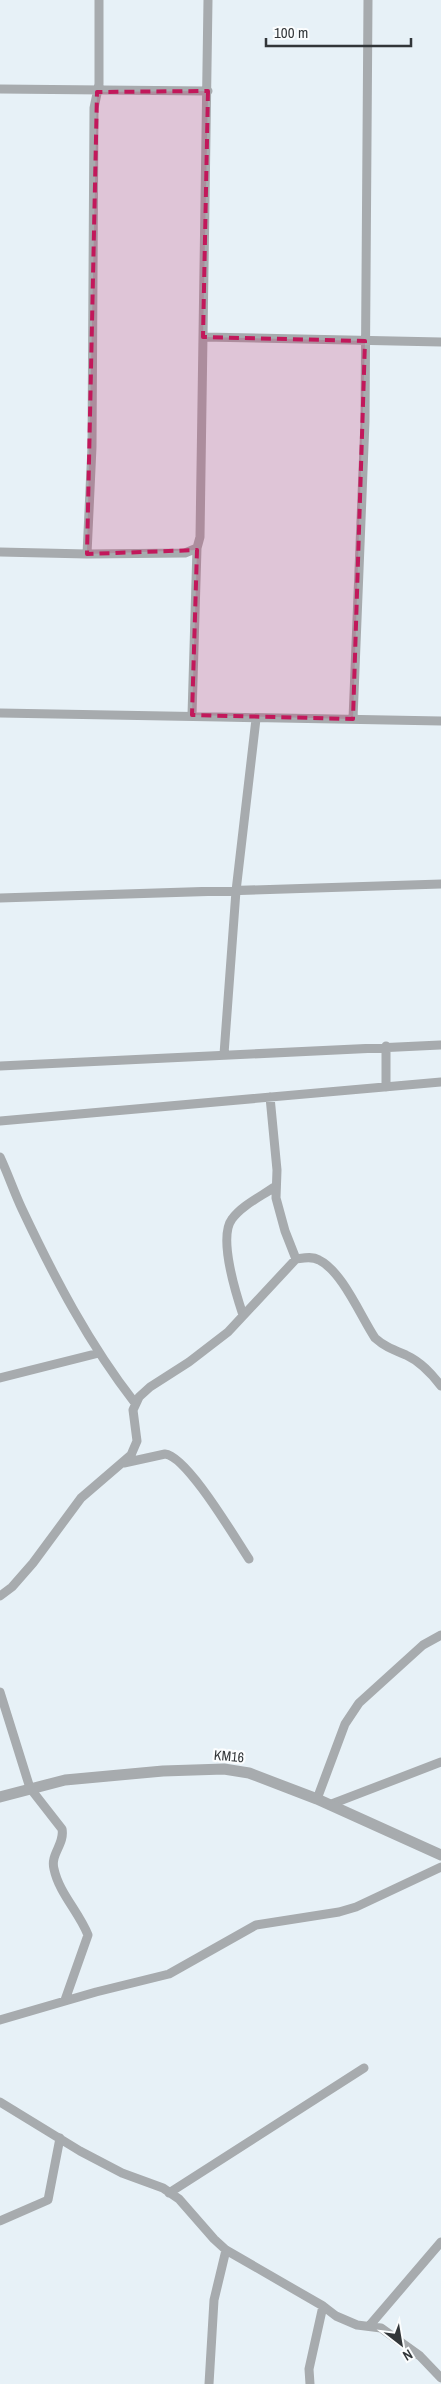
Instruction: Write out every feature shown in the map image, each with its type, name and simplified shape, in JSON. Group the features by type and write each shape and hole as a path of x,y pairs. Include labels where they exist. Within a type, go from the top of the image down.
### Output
{"street":[{"path":"86,554 92,446 94,108 99,84 99,0"},
{"path":"192,715 197,548 200,537 208,0"},
{"path":"353,719 364,421 368,0"},
{"path":"0,89 97,92 208,91"},
{"path":"203,337 441,342"},
{"path":"0,552 86,554 185,553 197,548"},
{"path":"0,713 192,715 256,719 441,720"},
{"path":"224,1054 236,891 256,719"},
{"path":"0,898 441,884"},
{"path":"0,1066 386,1046 440,1045"},
{"path":"386,1046 386,1087"},
{"path":"0,1121 441,1082"},
{"path":"270,1097 277,1170 278,1209 296,1259"},
{"path":"0,1157 37,1239 99,1353 110,1372 135,1403"},
{"path":"243,1315 229,1262 230,1222 236,1214 276,1186"},
{"path":"0,1596 12,1587 33,1563 81,1498 131,1456 137,1441 134,1416 135,1403 150,1387 189,1362 228,1332 296,1259 311,1258 320,1260 328,1266 341,1282 375,1338 384,1346 406,1355 421,1364 441,1386"},
{"path":"0,1378 99,1353"},
{"path":"122,1463 165,1454 171,1455 192,1474 249,1559"},
{"path":"317,1799 345,1724 359,1703 423,1645 441,1635"},
{"path":"0,1692 30,1788 62,1829 64,1835 54,1855 54,1870 88,1935 65,2000"},
{"path":"329,1805 441,1762"},
{"name":"KM16","path":"0,1796 65,1780 163,1771 224,1769 249,1773 317,1799 441,1854"},
{"path":"0,2020 65,2000 169,1974 256,1925 340,1912 356,1907 441,1868"},
{"path":"170,2193 364,2068"},
{"path":"0,2102 122,2173 163,2188 190,2210 214,2240 226,2250 324,2306 336,2316 357,2325 370,2325 381,2328 398,2339 440,2376 433,2384"},
{"path":"0,2221 48,2200 51,2195 60,2138"},
{"path":"370,2325 441,2242"},
{"path":"209,2384 214,2300 226,2250"},
{"path":"310,2384 309,2369 324,2306"}],"highlighted area":[{"path":"208,91 203,337 365,341 353,719 192,715 197,550 87,554 97,92"}]}
